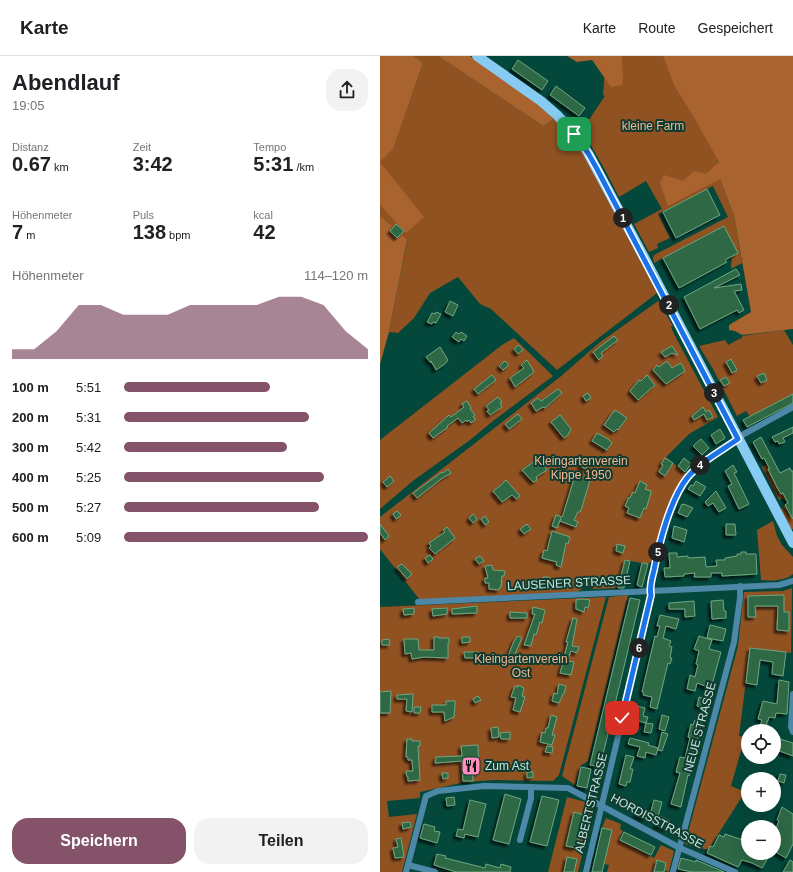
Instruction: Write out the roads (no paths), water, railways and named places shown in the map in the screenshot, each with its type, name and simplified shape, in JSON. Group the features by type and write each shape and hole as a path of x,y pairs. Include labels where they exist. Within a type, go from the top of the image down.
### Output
{"main road":[{"path":"478,56 541,101 574,134 588,153 791,537"}],"street":[{"name":"ALBERTSTRASSE","path":"586,872 643,631 658,555 673,504 683,484 698,468 738,439 793,407"},
{"name":"LAUSENER STRASSE","path":"418,602 779,585 793,582"},
{"name":"NEUE STRASSE","path":"673,872 734,642 740,598 740,586"},
{"path":"793,694 791,727 793,732"},
{"name":"HORDISSTRASSE","path":"408,865 426,796 438,791 479,787 531,786 568,788 680,848 735,872"},
{"path":"520,840 531,798 531,786"},
{"path":"406,872 408,865 435,872"}],"place":[{"name":"Zum Ast","path":"471,766"}],"park label":[{"name":"kleine Farm","path":"653,126"},
{"name":"Kleingartenverein Kippe 1950","path":"581,468"},
{"name":"Kleingartenverein Ost","path":"521,666"}]}
